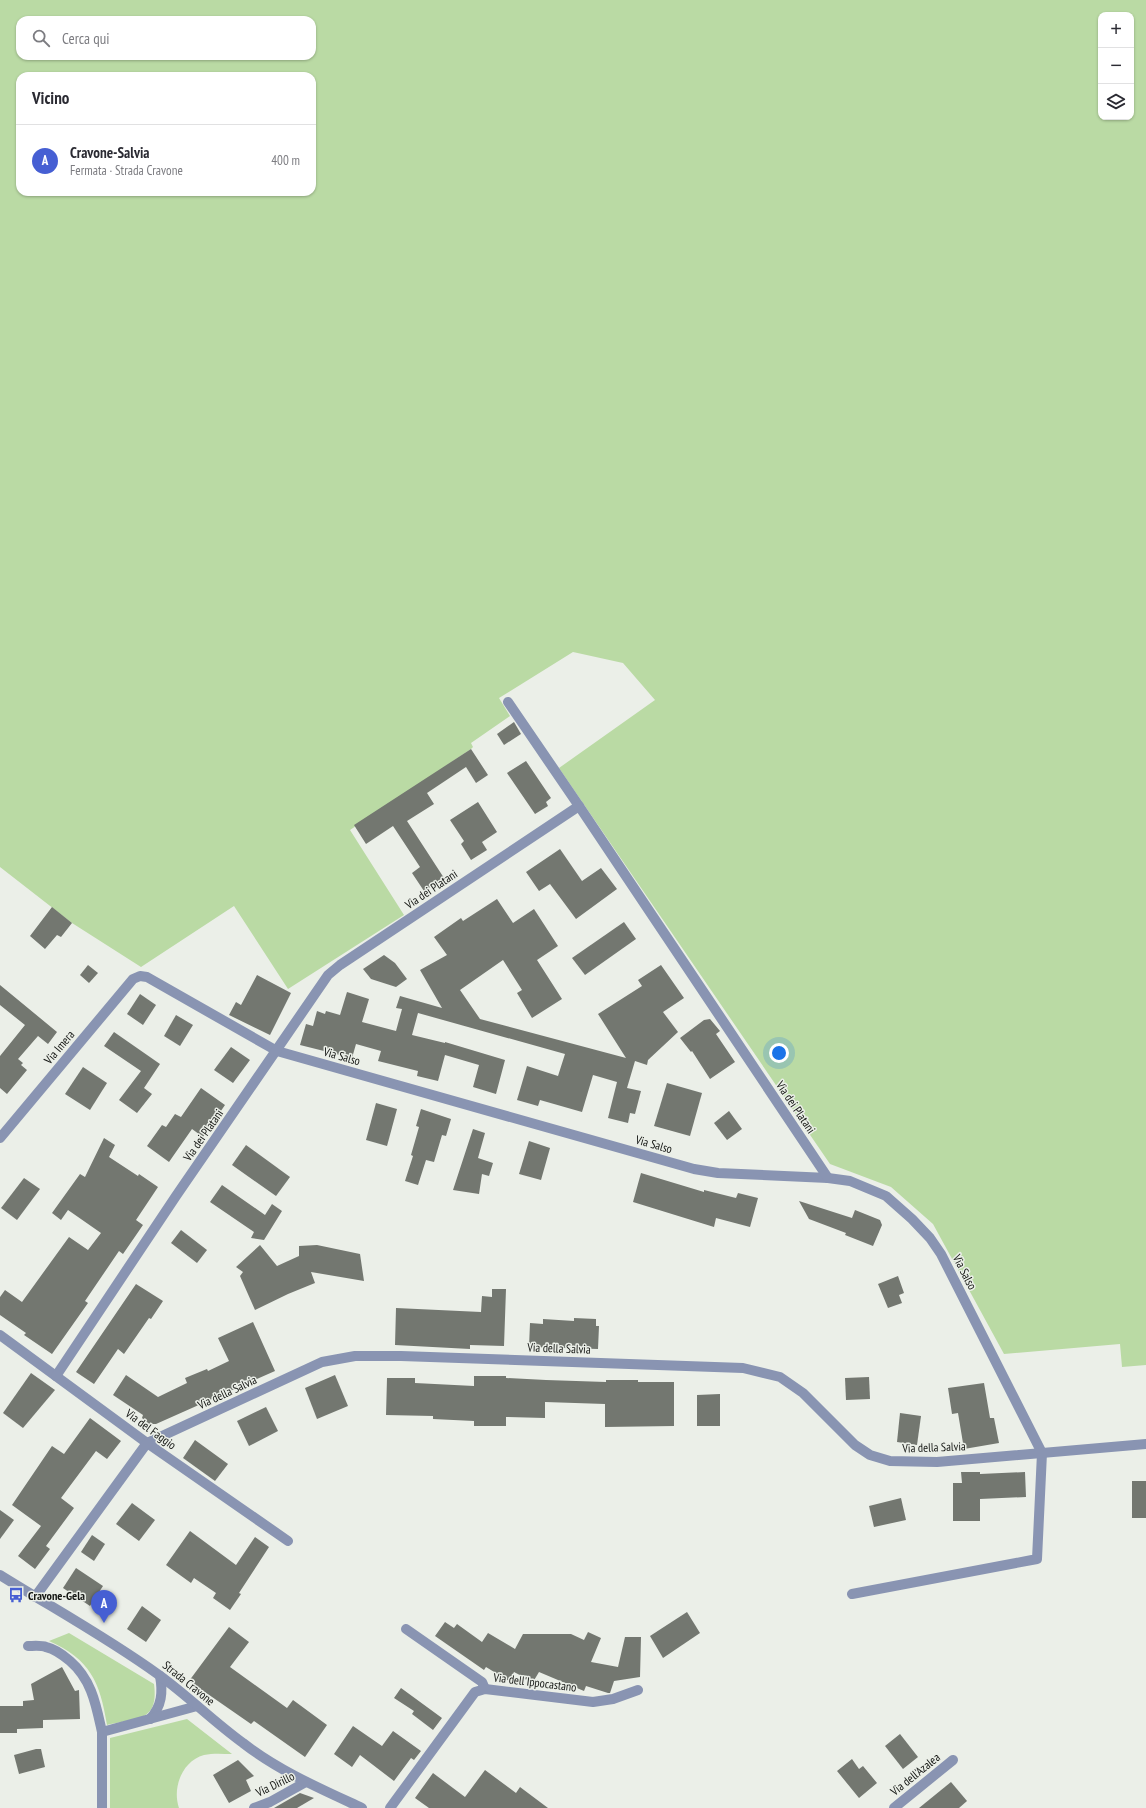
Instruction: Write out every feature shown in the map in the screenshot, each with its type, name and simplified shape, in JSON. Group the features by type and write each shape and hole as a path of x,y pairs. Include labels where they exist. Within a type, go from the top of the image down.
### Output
{"street":[{"path":"508,702 579,806"},
{"name":"Via dei Platani","path":"56,1376 176,1196 328,975 340,965 579,806 828,1178"},
{"name":"Via Salso","path":"140,976 147,977 277,1051 694,1169 737,1174 828,1178 850,1181 886,1196 912,1219 930,1238 941,1254 1042,1453"},
{"name":"Via Imera","path":"0,1138 133,979 140,976"},
{"name":"Via del Faggio","path":"0,1335 147,1443 288,1540"},
{"name":"Via della Salvia","path":"35,1597 147,1443 322,1362 355,1356 401,1356 743,1368 780,1377 803,1393 854,1445 870,1454 890,1461 937,1462 1146,1444"},
{"path":"852,1594 1038,1559 1042,1453"},
{"name":"Strada Cravone","path":"0,1575 121,1649 160,1676 244,1744 273,1763 306,1782 362,1808"},
{"path":"406,1629 482,1682 485,1689"},
{"path":"28,1646 46,1647 63,1655 78,1668 88,1682 94,1696 102,1732 102,1808"},
{"path":"150,1719 155,1714 161,1698 160,1676"},
{"name":"Via dell'Ippocastano","path":"390,1808 475,1692 485,1689 593,1702 614,1700 638,1690"},
{"path":"102,1732 197,1706"},
{"name":"Via dell'Azalea","path":"894,1808 953,1760"},
{"name":"Via Dirillo","path":"254,1808 270,1802 306,1782"}],"green space":[{"path":"0,0 1146,0 1146,1365 1122,1367 1120,1344 1004,1354 933,1224 891,1187 830,1164 559,768 655,700 623,663 573,652 499,698 510,716 471,743 473,747 471,749 350,830 404,915 288,989 234,906 141,967 72,923 0,867"},
{"path":"69,1633 154,1684 155,1696 153,1705 149,1712 136,1719 107,1725 101,1696 91,1674 84,1664 74,1656 63,1648 49,1641"},
{"path":"187,1719 232,1754 204,1755 196,1758 190,1763 181,1776 178,1784 177,1800 179,1808 110,1808 110,1738"}],"building":[{"path":"514,722 521,734 504,745 497,734"},
{"path":"471,749 488,775 476,783 466,767 427,793 434,804 407,821 444,878 424,891 412,873 420,867 393,826 366,844 354,825"},
{"path":"526,761 551,798 546,802 548,806 535,814 507,773"},
{"path":"478,802 497,832 482,842 487,850 471,860 461,844 464,841 450,820"},
{"path":"560,849 582,881 601,868 617,889 576,919 550,884 539,891 526,872"},
{"path":"497,899 513,923 534,909 558,946 537,960 562,999 532,1018 517,993 522,990 503,960 460,990 480,1019 626,1058 598,1014 642,986 638,980 661,965 684,998 663,1012 678,1032 648,1060 647,1065 635,1061 627,1088 641,1091 635,1114 630,1113 628,1123 608,1118 617,1082 593,1075 582,1112 540,1100 538,1106 517,1100 527,1066 558,1076 565,1054 418,1013 412,1035 445,1042 505,1060 496,1094 473,1087 479,1065 445,1055 438,1081 417,1076 418,1071 378,1061 381,1051 356,1044 352,1058 300,1045 306,1024 313,1026 317,1011 325,1014 326,1011 340,1015 347,992 369,999 362,1022 396,1031 402,1009 396,1008 400,996 442,1008 420,970 447,955 434,937 461,918 463,921"},
{"path":"52,907 72,923 61,937 57,935 45,949 30,936"},
{"path":"624,922 636,939 585,975 572,958"},
{"path":"384,955 395,963 407,979 396,987 371,979 363,969"},
{"path":"88,965 98,973 89,983 80,975"},
{"path":"257,975 291,993 270,1035 229,1015 236,1002 241,1005"},
{"path":"0,985 57,1032 48,1044 38,1036 18,1059 23,1063 21,1065 27,1070 7,1094 0,1088 0,1056 25,1025 0,1005"},
{"path":"140,994 156,1005 143,1025 127,1014"},
{"path":"176,1015 193,1025 180,1046 164,1036"},
{"path":"710,1019 720,1031 716,1034 735,1062 710,1079 692,1051 691,1052 680,1038 704,1020"},
{"path":"114,1032 160,1064 144,1088 152,1094 137,1113 119,1100 141,1071 104,1046"},
{"path":"231,1047 250,1060 233,1083 214,1070"},
{"path":"83,1067 107,1083 90,1110 65,1094"},
{"path":"667,1083 702,1093 690,1136 654,1126"},
{"path":"201,1088 225,1105 203,1137 192,1129 169,1162 147,1146 162,1125 166,1127 175,1114 181,1117"},
{"path":"376,1103 397,1109 387,1146 366,1140"},
{"path":"421,1109 451,1119 446,1136 442,1135 434,1162 426,1160 418,1185 405,1181 413,1156 411,1155 419,1127 416,1126"},
{"path":"729,1111 742,1129 727,1140 714,1123"},
{"path":"473,1129 485,1133 478,1158 493,1163 489,1176 482,1174 479,1194 453,1190"},
{"path":"104,1138 115,1145 109,1157 158,1187 136,1220 143,1225 123,1254 119,1251 85,1301 88,1303 52,1354 24,1335 26,1333 0,1315 0,1297 5,1290 22,1302 69,1237 88,1250 101,1233 68,1210 61,1220 52,1213 80,1174 85,1177"},
{"path":"529,1141 550,1148 541,1180 519,1174"},
{"path":"246,1145 290,1177 276,1196 232,1165"},
{"path":"641,1173 704,1192 704,1190 736,1198 738,1193 758,1198 750,1227 716,1218 714,1227 633,1202"},
{"path":"24,1178 40,1189 17,1220 1,1208"},
{"path":"222,1185 265,1215 272,1204 282,1211 264,1240 251,1238 254,1232 210,1202"},
{"path":"799,1201 852,1218 855,1210 880,1220 882,1225 873,1246 845,1235 846,1233 809,1219"},
{"path":"181,1230 207,1250 197,1263 171,1243"},
{"path":"260,1245 277,1266 299,1256 299,1246 317,1245 360,1254 364,1281 311,1272 315,1283 255,1310 240,1276 243,1272 236,1267"},
{"path":"898,1276 904,1293 899,1295 902,1303 888,1308 878,1284"},
{"path":"136,1284 163,1301 151,1319 149,1318 124,1354 118,1349 94,1384 76,1372"},
{"path":"492,1289 506,1289 504,1346 470,1345 470,1349 395,1345 396,1308 481,1312 482,1296 492,1297"},
{"path":"574,1318 596,1319 596,1326 599,1326 598,1349 529,1347 530,1323 543,1324 543,1319 574,1321"},
{"path":"253,1322 275,1371 156,1424 149,1424 142,1418 143,1415 113,1395 126,1375 158,1397 187,1383 185,1378 207,1369 208,1371 229,1361 218,1338"},
{"path":"31,1373 55,1390 23,1428 3,1413"},
{"path":"335,1375 348,1406 317,1419 305,1388"},
{"path":"474,1376 506,1376 506,1378 606,1382 606,1380 638,1380 638,1382 674,1382 674,1426 605,1427 605,1404 545,1402 545,1418 506,1417 506,1426 474,1426 474,1421 433,1419 433,1416 386,1415 387,1378 415,1378 415,1383 474,1386"},
{"path":"869,1377 870,1399 846,1400 845,1378"},
{"path":"984,1383 990,1418 994,1418 999,1443 964,1449 958,1413 952,1414 948,1388"},
{"path":"720,1394 720,1426 697,1426 697,1395"},
{"path":"266,1407 278,1431 249,1446 237,1421"},
{"path":"900,1413 921,1416 917,1445 897,1442"},
{"path":"90,1418 121,1441 107,1459 96,1451 61,1498 74,1508 46,1546 50,1549 35,1569 18,1556 41,1526 12,1505 52,1446 64,1454"},
{"path":"195,1440 228,1464 215,1481 183,1458"},
{"path":"961,1472 980,1472 980,1474 1025,1472 1026,1497 980,1499 980,1521 953,1521 953,1483 962,1483"},
{"path":"1132,1481 1146,1481 1146,1518 1132,1518"},
{"path":"901,1498 906,1520 874,1527 869,1506"},
{"path":"132,1503 155,1520 139,1541 116,1524"},
{"path":"0,1510 14,1520 0,1539"},
{"path":"190,1531 236,1565 255,1537 269,1547 239,1593 241,1594 230,1610 213,1598 216,1593 194,1578 191,1583 166,1565"},
{"path":"92,1535 105,1544 94,1561 81,1552"},
{"path":"76,1568 103,1586 90,1606 63,1588"},
{"path":"142,1606 161,1620 146,1642 127,1629"},
{"path":"687,1612 700,1633 663,1658 650,1636"},
{"path":"445,1622 454,1628 457,1624 482,1642 488,1633 515,1649 523,1634 571,1634 584,1640 588,1632 601,1638 591,1662 618,1667 625,1637 641,1637 640,1677 614,1681 610,1693 586,1686 584,1691 539,1672 533,1682 514,1672 509,1681 486,1667 484,1670 435,1636"},
{"path":"229,1627 249,1642 230,1667 287,1708 293,1700 327,1725 305,1757 254,1721 251,1724 189,1681"},
{"path":"62,1667 75,1691 79,1690 80,1719 43,1720 43,1728 17,1729 17,1733 0,1733 0,1706 23,1706 23,1701 34,1700 31,1684"},
{"path":"401,1688 442,1718 433,1730 412,1714 414,1711 394,1698"},
{"path":"353,1726 382,1746 393,1731 421,1751 414,1760 411,1758 394,1781 360,1755 352,1767 334,1754"},
{"path":"900,1734 918,1757 903,1769 885,1746"},
{"path":"41,1749 45,1767 19,1774 14,1755"},
{"path":"852,1759 859,1769 863,1766 877,1783 859,1798 837,1771"},
{"path":"238,1760 254,1776 246,1780 251,1791 229,1803 213,1775"},
{"path":"485,1770 516,1793 520,1787 548,1808 429,1808 415,1798 433,1773 465,1797"},
{"path":"951,1782 967,1801 959,1808 919,1808"},
{"path":"300,1793 314,1798 297,1808 274,1808"}],"place":[{"name":"Cravone-Gela","path":"16,1595"},
{"name":"Cravone-Salvia","path":"104,1623"}]}
